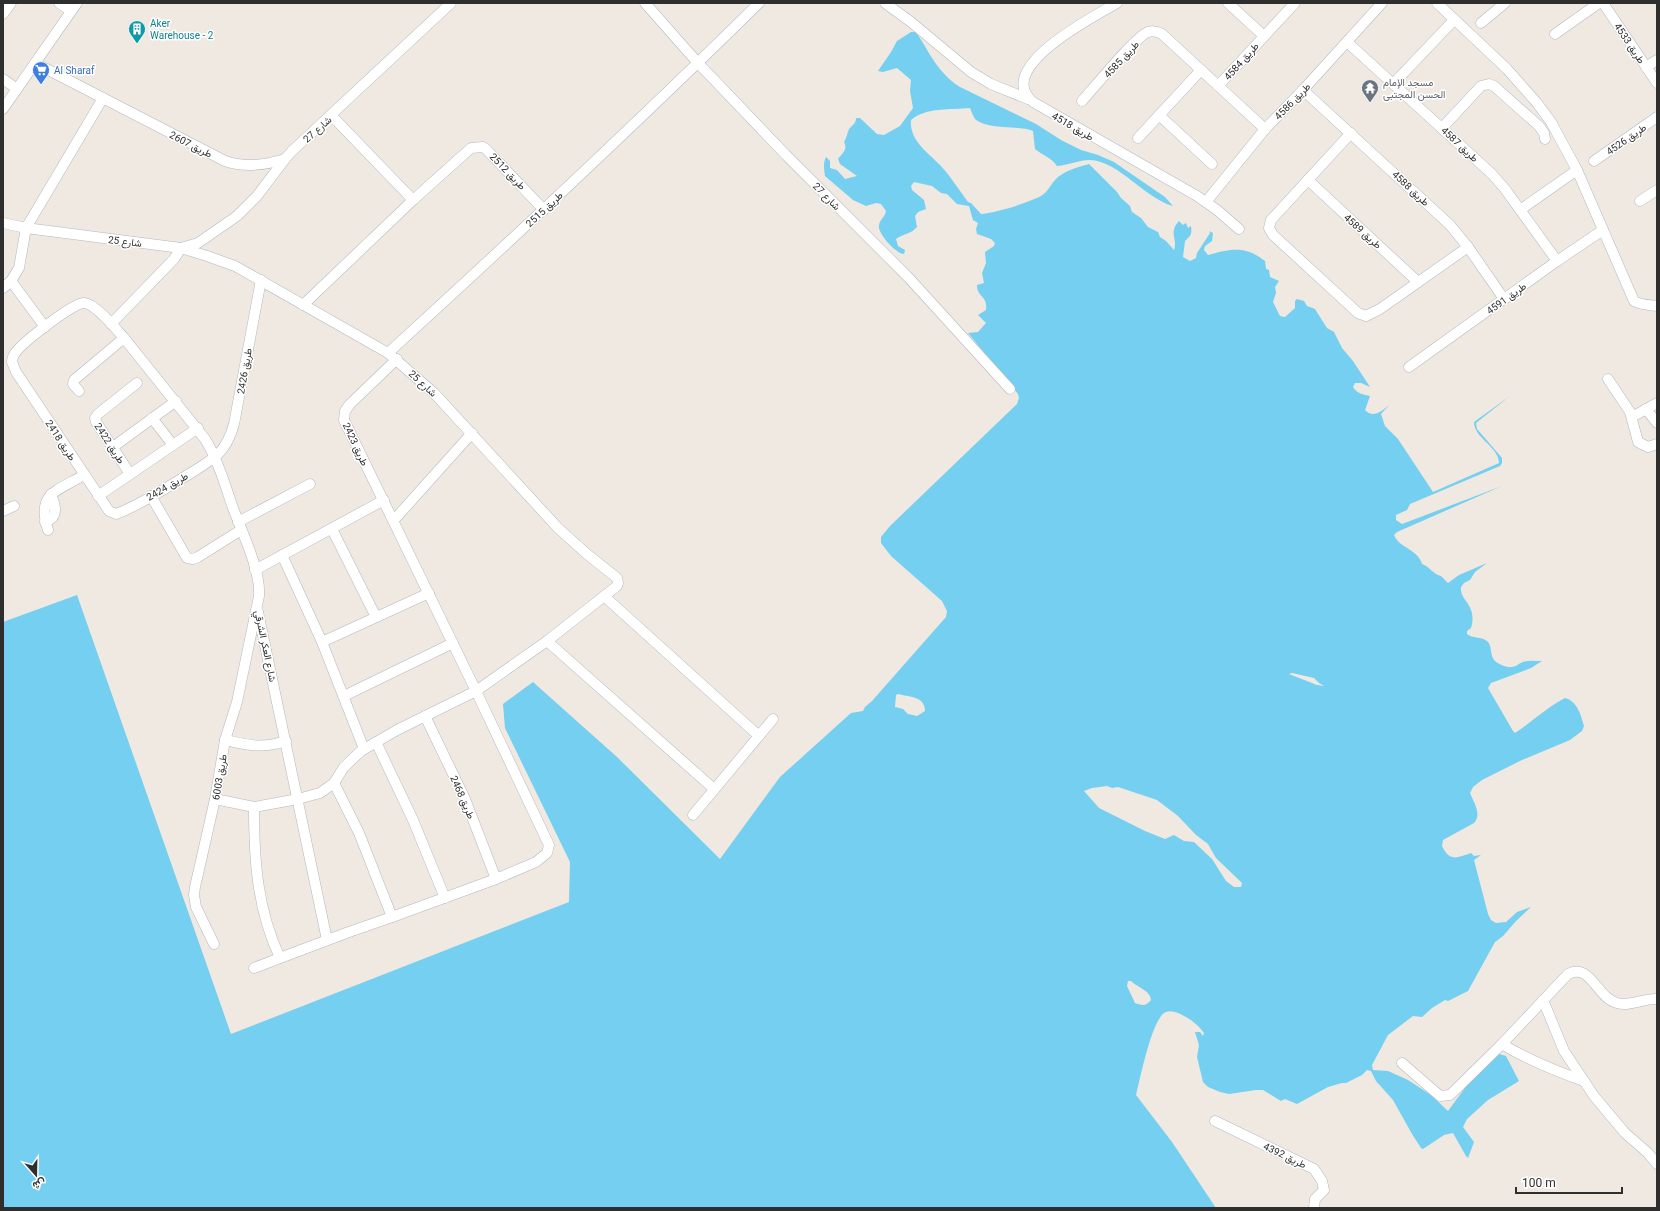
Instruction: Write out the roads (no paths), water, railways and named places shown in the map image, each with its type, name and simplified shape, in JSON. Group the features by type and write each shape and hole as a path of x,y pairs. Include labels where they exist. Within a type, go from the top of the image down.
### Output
{"street":[{"path":"3,14 11,3"},
{"path":"3,109 74,7 59,3"},
{"name":"شارع 27","path":"181,248 198,243 237,216 257,196 285,159 451,3"},
{"name":"شارع 27","path":"645,3 698,64 786,155 906,275 1010,389"},
{"name":"طريق 2515","path":"393,356 698,64 759,3"},
{"name":"طريق 4518","path":"885,3 911,22 971,72 991,84 1028,99 1072,126 1206,202 1239,229"},
{"path":"1028,99 1023,87 1026,74 1032,63 1044,50 1070,31 1117,3"},
{"name":"طريق 4584","path":"1228,3 1264,36"},
{"name":"طريق 4584","path":"1218,86 1295,3"},
{"name":"طريق 4586","path":"1206,202 1265,129 1303,90 1382,3"},
{"path":"1436,3 1507,68 1533,98 1551,122 1577,170 1634,301 1640,304 1657,306"},
{"path":"1481,22 1505,3"},
{"path":"1555,34 1599,3"},
{"name":"طريق 4533","path":"1603,3 1657,83"},
{"path":"1394,83 1454,20"},
{"name":"طريق 4585","path":"1082,101 1136,42 1148,32 1153,31 1162,34 1265,129"},
{"name":"طريق 4587","path":"1347,42 1394,83 1492,174 1557,261"},
{"path":"1646,67 1657,60"},
{"name":"طريق 2607","path":"35,63 225,161 240,165 255,166 285,159"},
{"path":"1138,138 1201,70"},
{"path":"3,79 17,89"},
{"path":"1442,128 1481,86 1489,84 1494,86 1539,126 1544,133 1545,139"},
{"name":"طريق 4588","path":"1303,90 1450,225 1504,299"},
{"path":"3,288 11,281 19,268 26,228 103,98"},
{"path":"1159,115 1212,164"},
{"path":"332,116 413,200"},
{"name":"طريق 4526","path":"1594,161 1657,117"},
{"path":"1351,133 1271,220 1269,228 1273,235 1362,315 1371,314 1380,309 1468,248"},
{"name":"طريق 2512","path":"303,305 413,200 471,148 483,146 544,210"},
{"path":"1520,210 1577,170"},
{"name":"طريق 4589","path":"1308,180 1418,282"},
{"path":"1640,201 1657,190"},
{"name":"شارع 25","path":"3,223 26,228 181,248 235,266 393,356 434,393 558,528 588,555 617,578 617,586 547,641 476,691 425,716 364,749 349,762 334,783"},
{"name":"طريق 4591","path":"1410,367 1557,261 1603,230"},
{"path":"3,362 13,357 18,350 45,327 76,304 84,303 90,305 111,324 174,259 181,248"},
{"name":"طريق 2426","path":"214,457 229,440 234,424 261,280"},
{"path":"11,281 45,327"},
{"name":"شارع العكر الشرقي","path":"111,324 176,401 209,444 240,526 260,590 257,608 327,940"},
{"path":"79,391 73,384 74,380 124,338"},
{"name":"طريق 2423","path":"393,356 350,404 345,411 344,420 394,520 549,844 547,854 542,858 496,879"},
{"name":"طريق 2418","path":"13,357 13,366 16,372 98,496 109,511 113,514 119,513"},
{"path":"1608,379 1632,417 1635,436 1638,442 1648,447 1657,444"},
{"name":"طريق 2422","path":"130,474 96,422 95,418 137,383"},
{"path":"113,447 176,401"},
{"path":"1632,417 1657,403"},
{"path":"1646,409 1657,423"},
{"path":"152,418 172,445"},
{"name":"طريق 2422","path":"98,496 198,428"},
{"path":"394,520 472,434"},
{"name":"طريق 2424","path":"119,513 151,496 214,457"},
{"path":"47,526 44,514 45,502 51,494 84,475"},
{"path":"151,496 187,558 193,559 198,557 240,526 310,484"},
{"path":"255,570 384,500"},
{"path":"3,510 14,506"},
{"path":"332,529 376,617"},
{"path":"282,555 322,642 364,749"},
{"path":"322,642 429,593"},
{"path":"604,596 759,736"},
{"name":"طريق 6003","path":"214,944 196,907 194,895 195,887 215,799 225,740 237,702 257,608"},
{"path":"547,641 714,789"},
{"path":"344,696 453,643"},
{"name":"طريق 2468","path":"425,716 465,799 496,879"},
{"path":"693,814 773,719"},
{"path":"225,740 253,746 271,746 286,741"},
{"path":"376,742 413,820 445,898"},
{"path":"215,799 254,807 298,799 320,793 334,783 361,840 392,917"},
{"path":"254,807 254,854 256,876 267,922 280,958"},
{"path":"254,968 496,879"},
{"path":"1402,1063 1436,1093 1445,1096 1455,1092 1568,974 1574,971 1580,971 1586,974 1602,994 1617,1004 1657,999"},
{"path":"1543,1000 1564,1051 1594,1096 1625,1133 1648,1152 1657,1164"},
{"path":"1502,1044 1524,1057 1550,1069 1584,1081"},
{"name":"طريق 4392","path":"1215,1121 1314,1169 1322,1181 1324,1190 1316,1199 1314,1208"}],"water":[{"path":"911,32 916,32 940,69 960,87 1036,124 1061,140 1081,150 1114,162 1165,197 1173,206 1152,196 1111,166 1101,162 1086,160 1057,166 1035,149 1033,131 982,123 975,119 970,108 931,111 911,120 911,127 916,140 945,170 968,202 971,203 981,214 1003,210 1035,199 1044,194 1062,174 1089,164 1130,206 1132,212 1141,218 1148,227 1158,232 1160,237 1174,250 1174,229 1176,225 1179,221 1183,225 1186,223 1188,228 1191,226 1191,235 1185,241 1183,257 1190,261 1196,258 1197,253 1210,233 1209,231 1213,233 1212,241 1205,246 1204,250 1208,255 1230,250 1244,250 1258,256 1265,261 1266,269 1269,270 1270,277 1279,281 1275,287 1276,293 1273,302 1280,316 1285,317 1295,308 1295,301 1297,299 1304,301 1307,306 1315,309 1327,328 1334,332 1342,348 1353,361 1370,387 1361,383 1355,383 1353,387 1358,392 1370,396 1365,410 1368,413 1374,414 1380,412 1389,405 1381,414 1385,426 1398,439 1433,492 1499,463 1495,452 1478,433 1474,422 1510,396 1476,423 1477,429 1502,458 1502,463 1500,466 1410,504 1407,510 1396,515 1396,520 1402,524 1502,486 1397,532 1394,535 1400,543 1417,555 1422,564 1441,576 1448,583 1459,575 1487,563 1475,572 1470,580 1464,583 1461,587 1461,592 1472,613 1471,628 1467,631 1467,634 1487,641 1490,645 1493,659 1503,666 1512,667 1525,661 1542,661 1531,668 1491,683 1488,688 1513,731 1515,733 1565,698 1573,702 1580,713 1584,726 1582,731 1570,740 1522,760 1482,780 1473,787 1470,793 1477,812 1476,820 1474,823 1443,840 1442,846 1451,857 1471,853 1474,856 1481,855 1474,860 1488,914 1491,920 1496,923 1506,922 1517,912 1531,907 1503,936 1495,942 1468,991 1448,1001 1445,1000 1432,1008 1422,1017 1413,1016 1388,1035 1372,1065 1373,1070 1388,1071 1408,1080 1431,1095 1448,1111 1473,1077 1499,1054 1506,1056 1519,1081 1488,1100 1467,1119 1463,1127 1474,1142 1468,1158 1453,1133 1444,1135 1423,1149 1421,1148 1393,1100 1376,1081 1371,1071 1367,1070 1362,1075 1346,1083 1328,1087 1297,1104 1285,1099 1281,1101 1263,1090 1229,1094 1208,1087 1203,1082 1197,1057 1199,1045 1195,1032 1200,1032 1203,1036 1204,1033 1190,1019 1171,1011 1166,1012 1161,1016 1151,1037 1136,1095 1172,1142 1216,1208 3,1208 3,622 77,595 231,1034 569,902 570,862 505,728 503,704 533,682 617,757 720,859 780,777 851,713 863,711 946,617 947,611 942,601 891,556 881,543 881,537 890,526 1017,404 1019,398 1018,394 968,333 978,332 986,323 978,315 986,310 986,305 977,289 977,285 984,283 982,273 986,263 985,252 994,246 995,243 991,239 977,234 976,229 978,223 973,220 969,206 957,204 947,194 941,193 932,186 914,182 911,186 912,190 924,200 926,209 918,212 915,216 917,227 896,239 898,246 905,250 904,254 896,251 892,247 884,238 879,229 880,221 885,215 886,211 881,204 876,203 866,206 853,200 825,176 824,164 826,157 830,161 830,168 837,170 845,179 857,176 840,164 838,159 844,151 844,142 849,129 855,123 856,118 860,118 877,134 884,135 900,126 913,108 910,91 911,80 897,68 883,72 878,71 897,41","holes":["1292,673 1314,678 1324,686 1317,685 1289,674","898,694 916,698 922,702 925,711 917,716 908,714 903,709 895,707 896,695","1107,786 1112,788 1118,787 1157,800 1178,816 1196,835 1208,844 1216,858 1242,883 1241,887 1234,887 1226,881 1212,859 1194,842 1184,841 1174,835 1165,839 1145,831 1099,808 1084,791 1092,788","1128,981 1131,981 1146,991 1151,1000 1145,1005 1135,1003 1127,986"]}],"place":[{"name":"Aker Warehouse - 2","path":"137,44"},
{"name":"Al Sharaf","path":"41,85"},
{"name":"مسجد الإمام الحسن المجتبى","path":"1370,103"}]}
